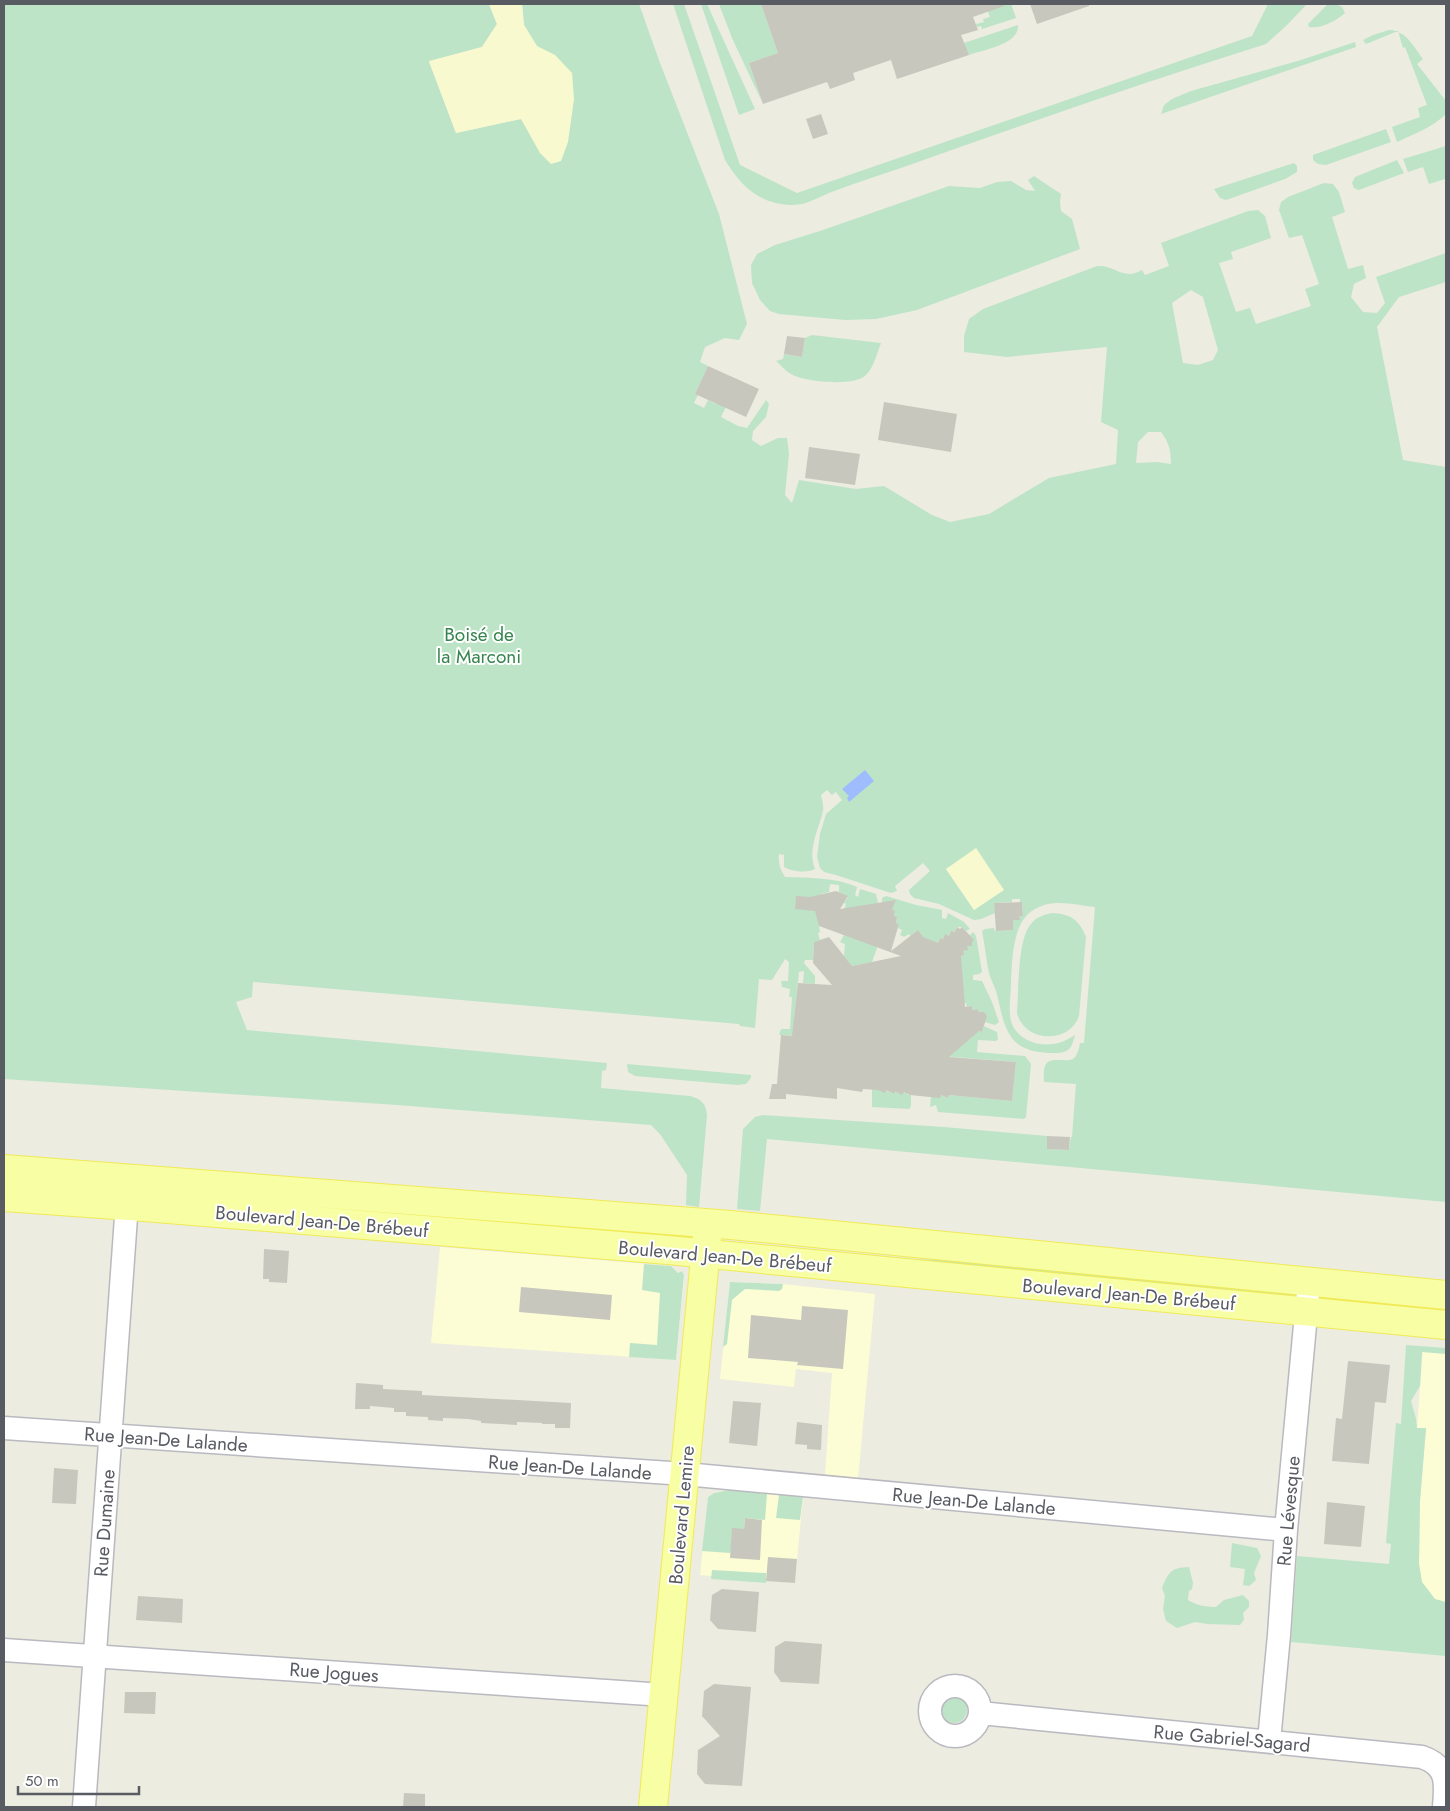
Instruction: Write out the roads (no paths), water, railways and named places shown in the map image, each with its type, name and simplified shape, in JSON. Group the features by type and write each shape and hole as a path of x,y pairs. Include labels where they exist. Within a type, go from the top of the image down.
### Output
{"main road":[{"name":"Boulevard Jean-De Brébeuf","path":"4,1169 708,1223 1446,1295"},
{"name":"Boulevard Jean-De Brébeuf","path":"4,1197 126,1205 706,1254 1446,1325"},
{"name":"Boulevard Lemire","path":"653,1807 708,1223"}],"street":[{"name":"Rue Dumaine","path":"84,1807 128,1178"},
{"name":"Rue Lévesque","path":"1269,1741 1286,1530 1310,1282"},
{"name":"Rue Jean-De Lalande","path":"4,1428 685,1474 1286,1530"},
{"name":"Rue Jogues","path":"4,1650 664,1696"},
{"name":"Rue Gabriel-Sagard","path":"980,1713 1415,1756 1427,1759 1437,1765 1443,1774 1446,1785 1444,1807"}],"water":[{"path":"865,770 874,781 849,802 847,798 849,796 842,789"}],"park label":[{"name":"Boisé de la Marconi","path":"479,645"}]}
